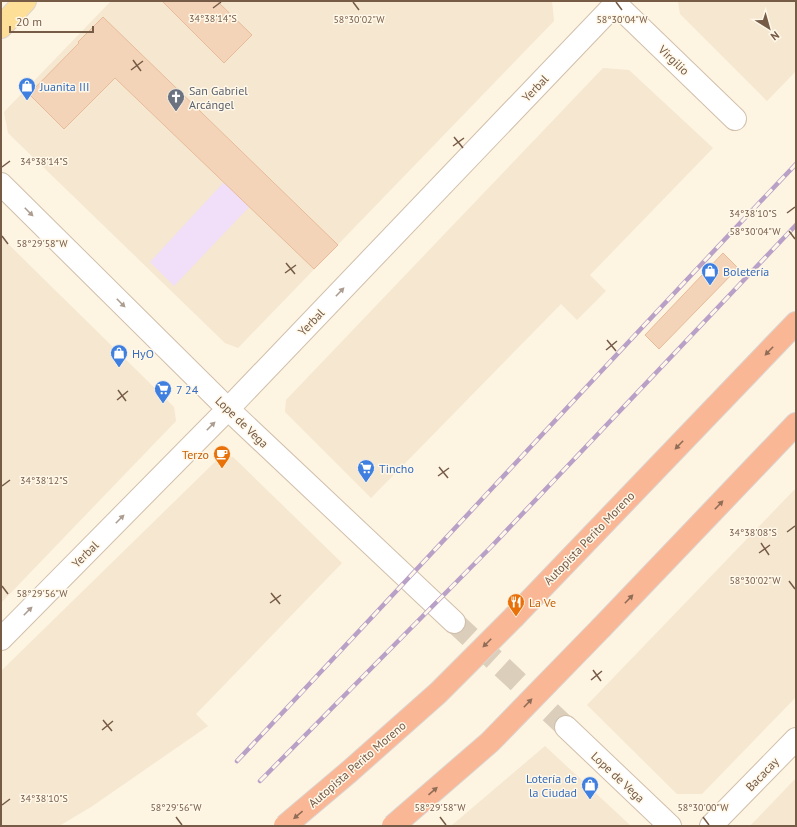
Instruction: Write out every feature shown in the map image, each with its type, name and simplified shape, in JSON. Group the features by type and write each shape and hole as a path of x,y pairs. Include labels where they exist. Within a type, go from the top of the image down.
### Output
{"highway":[{"name":"Autopista Perito Moreno","path":"285,826 356,766 438,693 796,323"},
{"path":"393,826 490,742 796,424"}],"main road":[{"path":"1,27 25,1"}],"street":[{"name":"Virgilio","path":"615,2 735,119"},
{"name":"Yerbal","path":"1,639 228,409 615,2"},
{"name":"Lope de Vega","path":"1,184 228,409 454,622"},
{"name":"Lope de Vega","path":"566,728 670,826"},
{"name":"Bacacay","path":"711,826 796,739"}],"shaded area":[{"path":"111,1 552,1 554,21 238,348 225,343 8,133 4,112"},
{"path":"678,1 796,1 796,71 767,101 680,14"},
{"path":"603,68 629,70 713,148 590,275 606,291 577,320 561,304 371,498 285,412 286,400"},
{"path":"224,182 250,206 174,286 150,262"},
{"path":"1,237 174,407 176,421 1,603"},
{"path":"233,457 342,563 196,714 208,726 91,807 59,826 1,826 1,671 219,458"},
{"path":"796,488 796,697 702,794 677,794 587,705"},
{"path":"545,746 631,826 451,826"},
{"path":"796,778 796,826 750,826"}],"building":[{"path":"162,1 217,1 252,35 224,63"},
{"name":"San Gabriel Arcángel","path":"103,17 338,245 314,269 115,78 64,129 29,94"},
{"path":"723,253 738,268 659,349 645,335"}],"tunnel":[{"path":"454,622 566,727"}],"railway":[{"path":"237,761 796,164"},
{"path":"260,781 490,548 796,225"}],"place":[{"name":"Juanita III","path":"27,101"},
{"name":"San Gabriel Arcángel","path":"176,112"},
{"name":"Boletería","path":"710,286"},
{"name":"HyO","path":"119,368"},
{"name":"7 24","path":"163,404"},
{"name":"Terzo","path":"222,469"},
{"name":"Tincho","path":"366,483"},
{"name":"La Ve","path":"516,617"},
{"name":"Lotería de la Ciudad","path":"590,800"}]}
